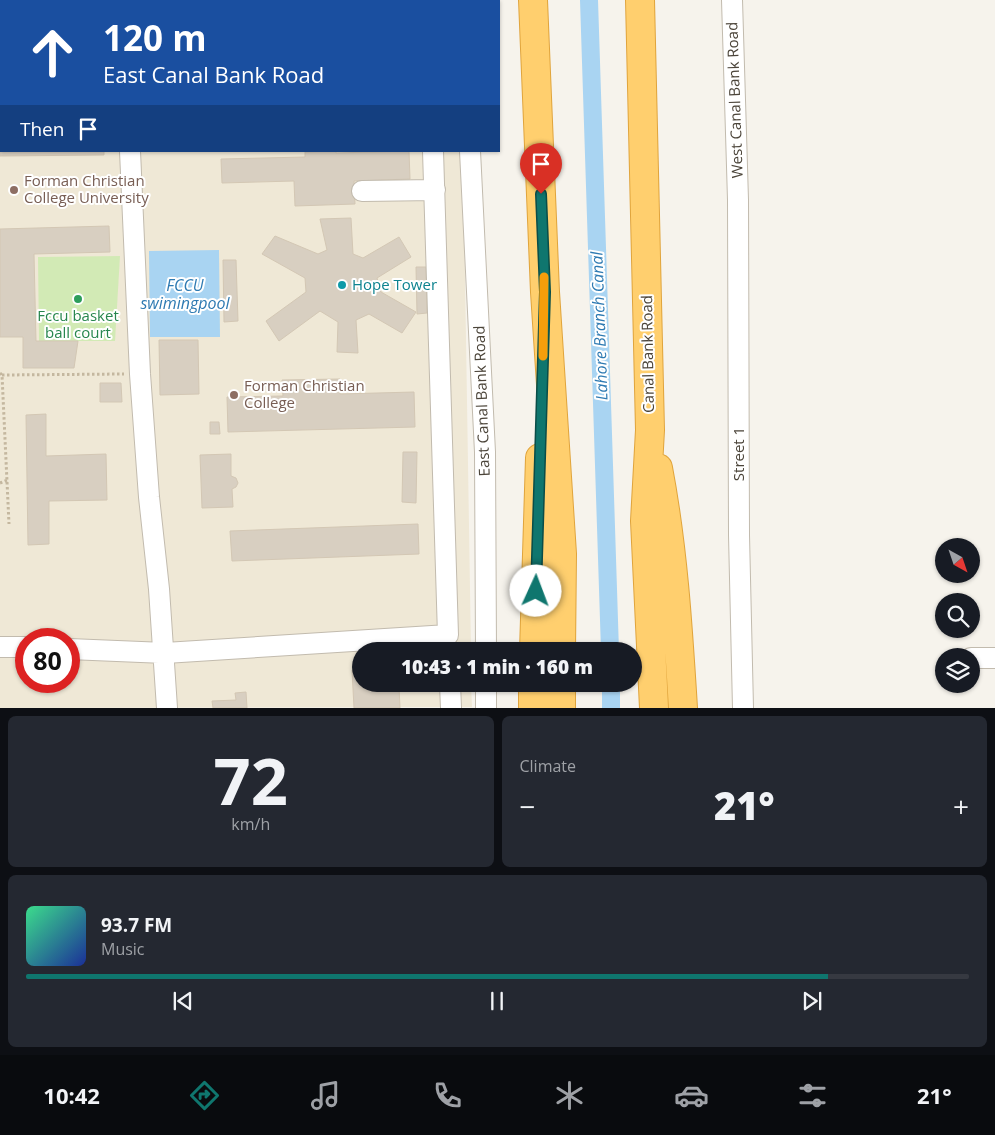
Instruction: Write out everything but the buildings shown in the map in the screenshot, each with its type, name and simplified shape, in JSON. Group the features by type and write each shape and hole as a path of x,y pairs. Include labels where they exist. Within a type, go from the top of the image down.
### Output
{"highway":[{"path":"533,0 545,292 562,554 561,642"},
{"name":"Canal Bank Road","path":"640,0 650,430 645,521 654,708"},
{"path":"534,642 545,292"},
{"path":"650,430 667,515 683,708"},
{"path":"533,692 533,708"},
{"path":"561,692 561,708"}],"street":[{"name":"West Canal Bank Road","path":"732,0 738,200"},
{"path":"130,152 140,374 149,497 159,589 167,708"},
{"path":"433,152 448,642"},
{"name":"East Canal Bank Road","path":"470,152 485,452 486,642"},
{"path":"362,191 435,190"},
{"name":"Street 1","path":"738,200 738,535 743,708"},
{"path":"0,646 15,647"},
{"path":"80,649 164,653 352,646"},
{"path":"980,658 995,658"},
{"path":"450,692 450,708"},
{"path":"486,692 486,708"}],"path":[{"path":"9,524 1,374 140,374"},
{"path":"0,483 7,480"}],"shaded area":[{"name":"Forman Christian College","path":"0,152 463,152 471,642 352,642 352,692 471,692 472,707 0,708"}],"green space":[{"name":"Fccu basket ball court","path":"120,256 115,341 39,341 38,257"}],"water":[{"name":"FCCU swimingpool","path":"219,250 220,337 150,337 149,251"}],"waterway":[{"name":"Lahore Branch Canal","path":"589,0 610,642"},
{"name":"Lahore Branch Canal","path":"611,692 611,708"}],"slow traffic":[{"path":"543,356 544,277"}],"place":[{"name":"Forman Christian College University","path":"14,190"},
{"name":"Hope Tower","path":"342,285"},
{"name":"Fccu basket ball court","path":"78,299"},
{"name":"Forman Christian College","path":"234,395"}],"route":[{"path":"536,591 545,292 541,194"}]}
